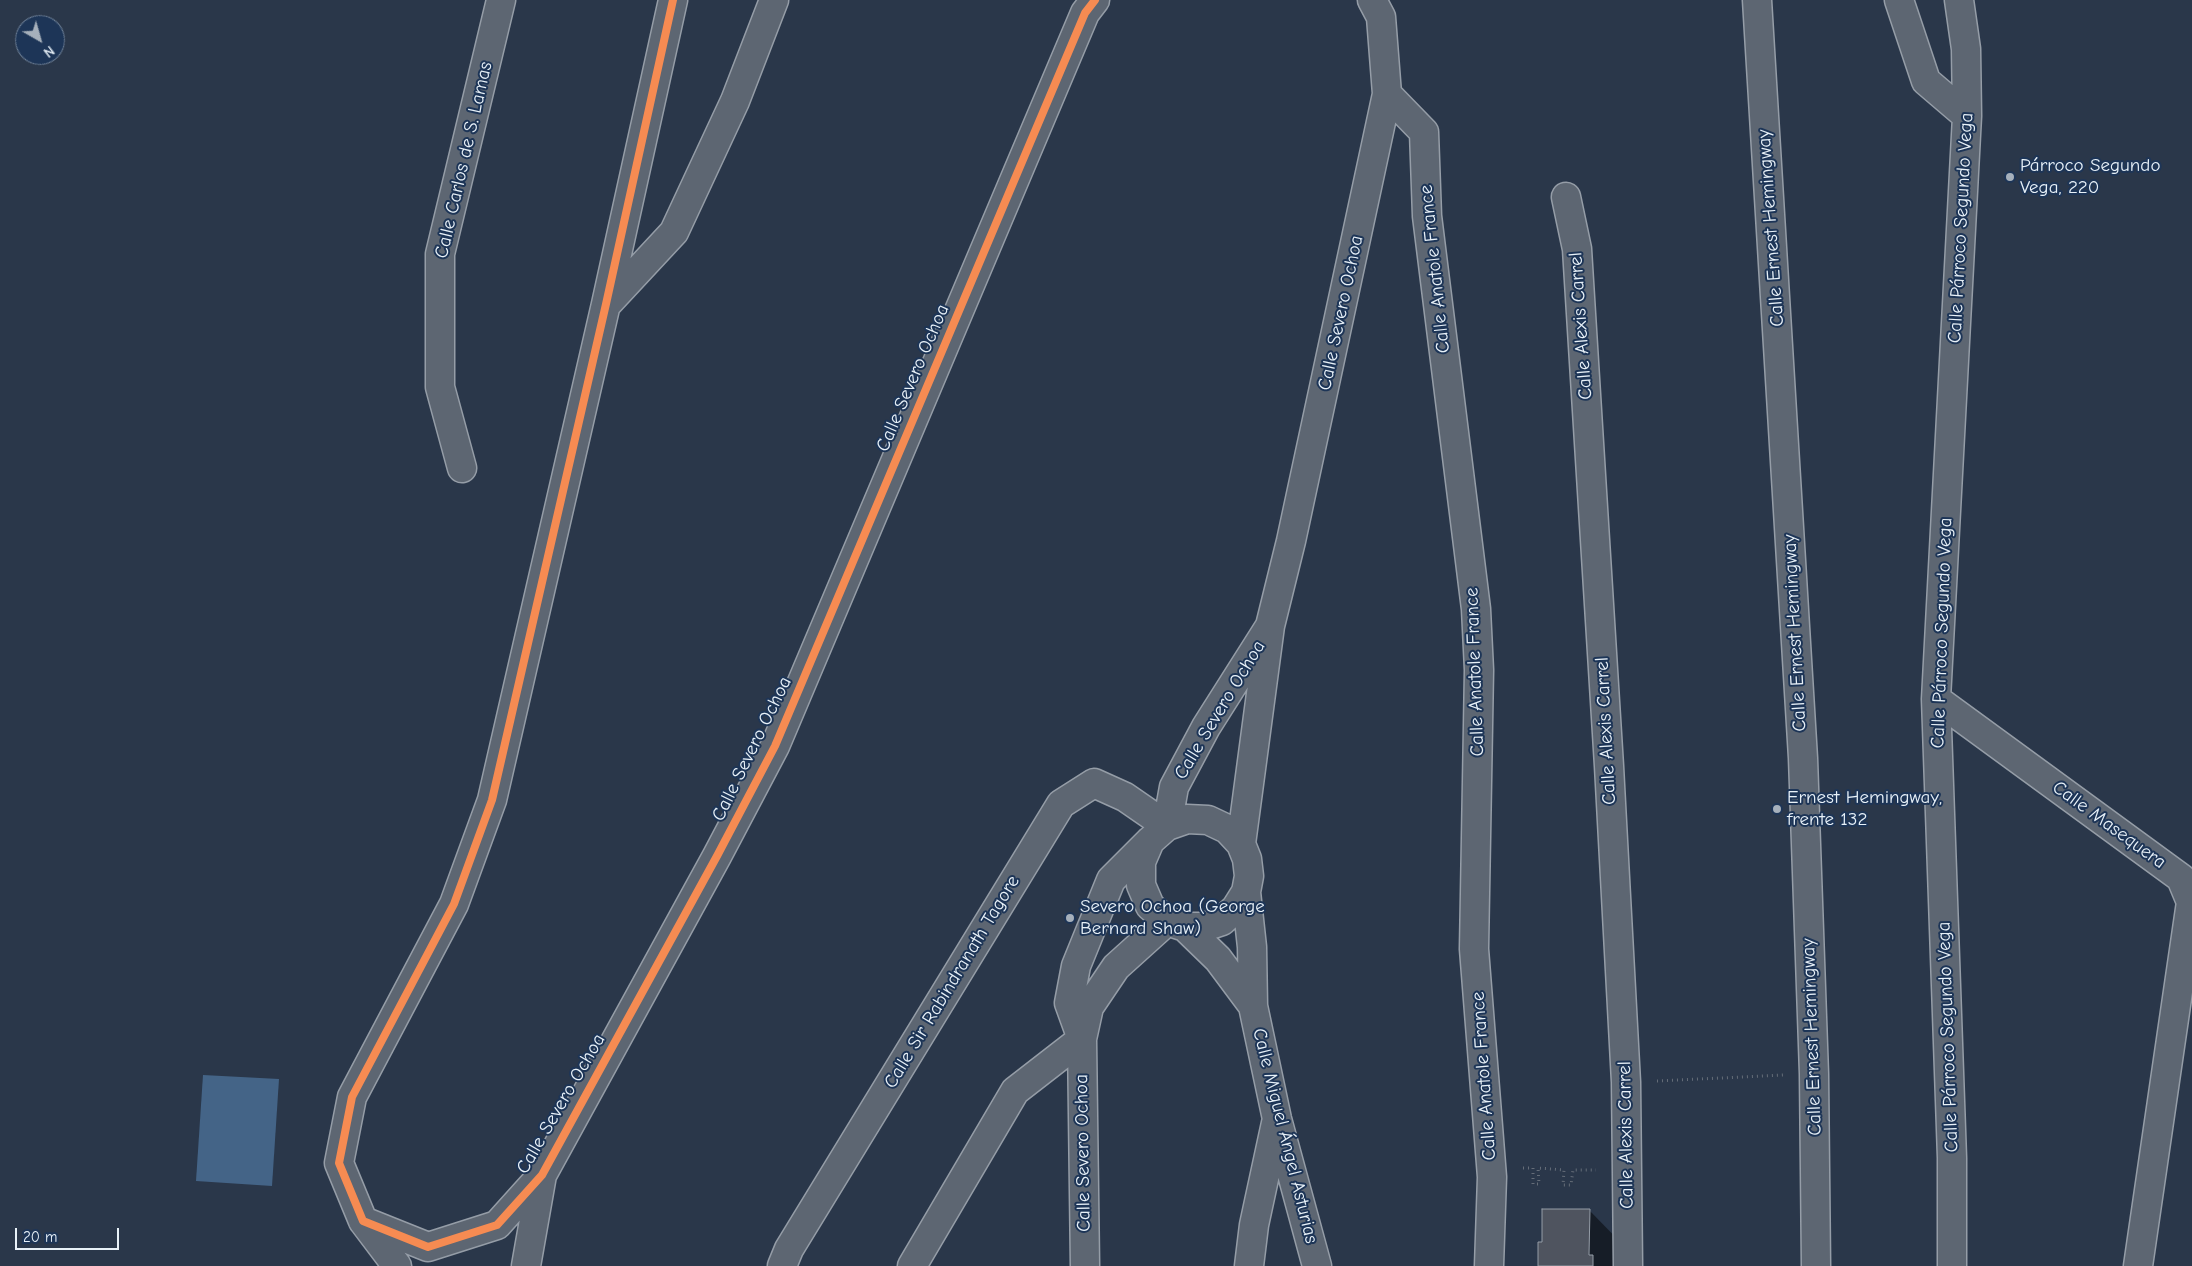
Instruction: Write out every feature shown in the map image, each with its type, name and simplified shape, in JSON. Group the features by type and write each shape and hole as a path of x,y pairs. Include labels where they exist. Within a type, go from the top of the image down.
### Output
{"street":[{"name":"Calle Carlos de S. Lamas","path":"462,468 440,387 440,254 501,0"},
{"path":"397,1266 363,1220 339,1164 352,1098 454,904 492,800 606,304 673,0"},
{"path":"606,304 674,232 735,101 774,0"},
{"name":"Calle Severo Ochoa","path":"363,1220 428,1247 497,1225 542,1175 717,856 775,746 1085,13 1095,0"},
{"name":"Calle Severo Ochoa","path":"1241,844 1270,626 1291,540 1387,94 1381,17 1372,0"},
{"name":"Calle Ernest Hemingway","path":"1757,0 1803,758 1814,1074 1816,1266"},
{"path":"1899,0 1926,81 1967,116"},
{"name":"Calle Párroco Segundo Vega","path":"1952,1266 1952,1158 1936,699 1967,116 1966,49 1959,0"},
{"name":"Calle Anatole France","path":"1387,94 1424,132 1427,216 1476,609 1479,670 1474,949 1492,1177 1489,1266"},
{"name":"Calle Alexis Carrel","path":"1566,197 1577,249 1626,1082 1628,1266"},
{"name":"Calle Severo Ochoa","path":"1158,834 1174,787 1206,727 1270,626"},
{"name":"Calle Masequera","path":"1936,699 2181,878 2191,902 2138,1266"},
{"name":"Calle Sir Rabindranath Tagore","path":"782,1266 789,1249 1061,804 1094,783 1125,797 1158,834"},
{"path":"1082,1039 1069,1003 1076,966 1112,880 1158,834 1187,819 1208,820 1226,829 1241,844 1247,859 1249,876 1246,892 1236,908 1222,920 1204,927 1176,924 1150,906 1141,885 1141,862 1158,834"},
{"name":"Calle Miguel Ángel Asturias","path":"1246,892 1252,947 1253,1006 1277,1119 1317,1266"},
{"path":"912,1266 1015,1091 1082,1039 1090,1007 1116,967 1176,924"},
{"name":"Calle Miguel Ángel Asturias","path":"1176,924 1218,959 1253,1006"},
{"name":"Calle Severo Ochoa","path":"1082,1039 1084,1266"},
{"path":"1250,1266 1254,1225 1277,1119"},
{"path":"526,1266 542,1175"}],"path":[{"path":"1626,1082 1814,1074"},
{"path":"1523,1177 1523,1168 1533,1168 1533,1184 1539,1184 1538,1168 1564,1170 1563,1185 1571,1185 1573,1170 1597,1170"}],"water":[{"path":"203,1075 279,1079 272,1186 196,1181"}],"building":[{"path":"1542,1209 1590,1209 1589,1255 1593,1255 1593,1266 1538,1266 1538,1242 1542,1242"}],"cycle path":[{"path":"673,0 606,304 492,800 454,904 352,1097 339,1163 363,1221 428,1247 497,1225 542,1175 717,856 775,746 1085,13 1095,0"}],"place":[{"name":"Párroco Segundo Vega, 220","path":"2010,177"},
{"name":"Ernest Hemingway, frente 132","path":"1777,809"},
{"name":"Severo Ochoa (George Bernard Shaw)","path":"1070,918"}]}
